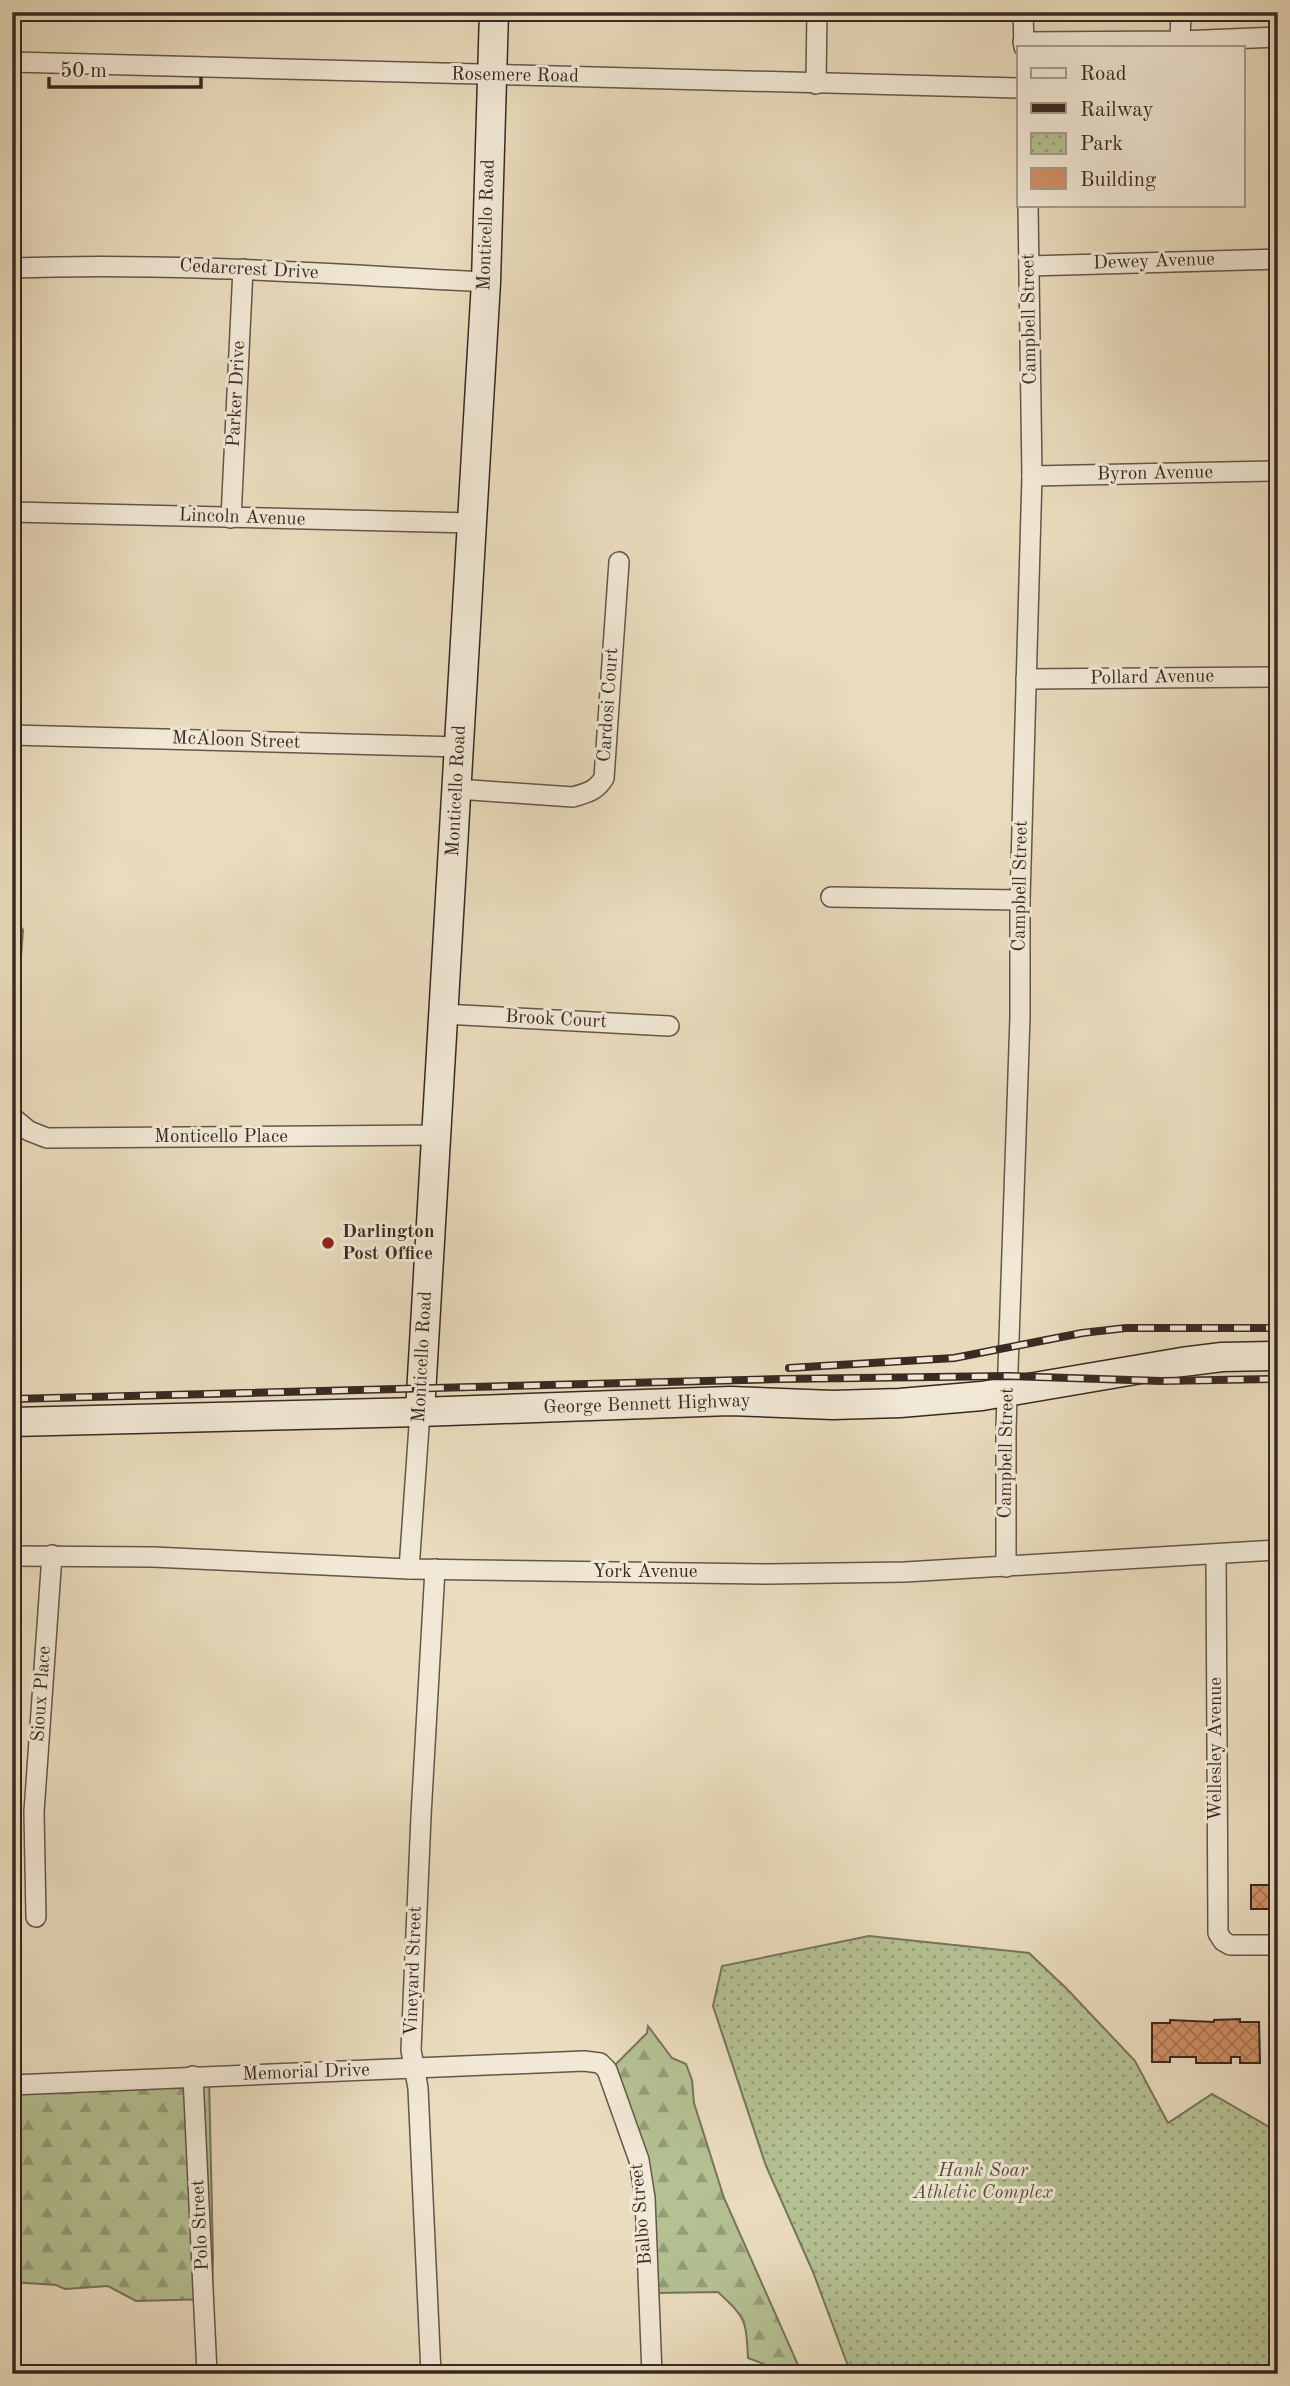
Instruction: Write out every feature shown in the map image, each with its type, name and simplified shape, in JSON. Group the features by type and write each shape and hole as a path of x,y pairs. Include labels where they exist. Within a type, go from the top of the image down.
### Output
{"street":[{"name":"Monticello Road","path":"409,1569 486,282 494,12"},
{"path":"816,84 817,12"},
{"path":"1023,12 1023,45 1278,37"},
{"path":"1180,41 1181,12"},
{"name":"Rosemere Road","path":"12,62 1017,88"},
{"name":"Campbell Street","path":"1006,1567 1006,1428 1019,1031 1032,476 1028,206"},
{"name":"Dewey Avenue","path":"1029,266 1278,259"},
{"name":"Cedarcrest Drive","path":"12,268 94,265 243,269 486,282"},
{"name":"Parker Drive","path":"232,518 243,269"},
{"name":"Byron Avenue","path":"1032,476 1278,471"},
{"name":"Lincoln Avenue","path":"12,512 472,523"},
{"name":"Cardosi Court","path":"457,789 573,797 589,793 598,787 604,778 620,562"},
{"name":"Pollard Avenue","path":"1026,679 1278,677"},
{"name":"McAloon Street","path":"12,735 460,747"},
{"path":"831,897 1020,900"},
{"name":"Brook Court","path":"443,1014 670,1026"},
{"name":"Monticello Place","path":"12,1117 29,1131 47,1138 436,1135"},
{"name":"George Bennett Highway","path":"12,1422 730,1401 873,1404 948,1399 1008,1391 1222,1357 1278,1356"},
{"name":"York Avenue","path":"12,1556 52,1555 409,1569 768,1574 905,1572 1278,1550"},
{"name":"Sioux Place","path":"36,1917 34,1812 52,1555"},
{"name":"Wellesley Avenue","path":"1216,1555 1216,1923 1223,1941 1230,1945 1278,1945"},
{"name":"Vineyard Street","path":"431,2374 418,2088 411,2050 435,1569"},
{"name":"Memorial Drive","path":"12,2085 583,2061 600,2063"},
{"name":"Balbo Street","path":"600,2063 607,2070 641,2172 645,2198 652,2374"},
{"name":"Polo Street","path":"193,2076 207,2374"}],"green space":[{"path":"12,914 23,930 17,1012 12,1041"},
{"name":"Hank Soar Athletic Complex","path":"869,1936 1029,1953 1135,2061 1168,2123 1212,2094 1278,2132 1278,2374 851,2374 813,2272 766,2166 713,2006 722,1966"},
{"path":"648,2026 672,2058 686,2064 692,2080 694,2103 724,2198 802,2374 775,2374 764,2364 748,2358 743,2320 718,2292 657,2293 610,2070 647,2033"},
{"path":"209,2078 212,2299 136,2301 108,2286 65,2289 56,2285 12,2282 12,2079"}],"building":[{"path":"1251,1885 1278,1885 1278,1909 1251,1909"},
{"path":"1240,2019 1240,2022 1259,2022 1260,2063 1240,2063 1240,2057 1231,2057 1231,2063 1196,2063 1196,2057 1170,2057 1170,2062 1152,2062 1152,2023 1170,2023 1170,2020 1214,2022"}],"railway":[{"path":"789,1368 954,1358 1082,1333 1126,1328 1278,1328"},
{"path":"12,1399 781,1379 1009,1376 1161,1381 1278,1379"}],"place":[{"name":"Darlington Post Office","path":"328,1243"}]}
